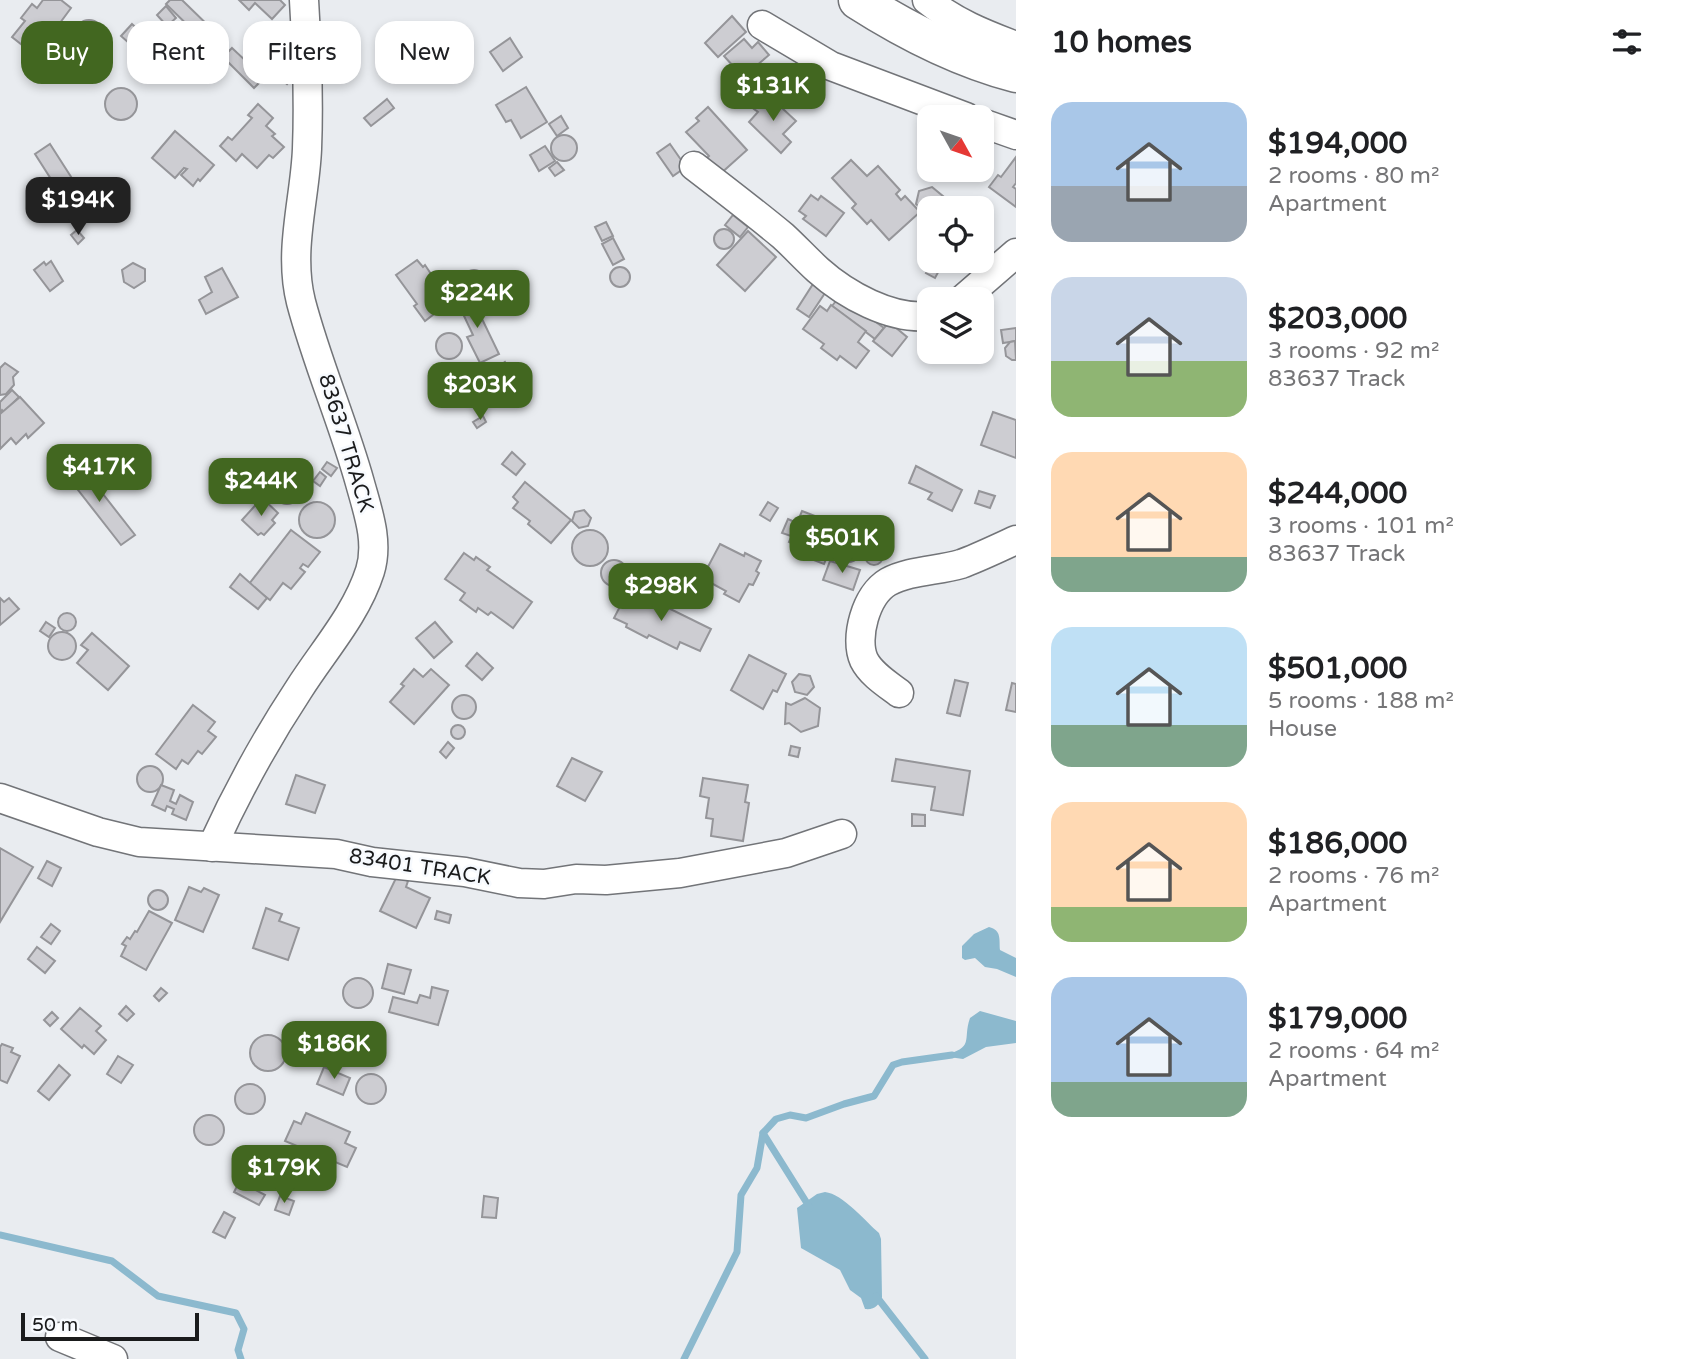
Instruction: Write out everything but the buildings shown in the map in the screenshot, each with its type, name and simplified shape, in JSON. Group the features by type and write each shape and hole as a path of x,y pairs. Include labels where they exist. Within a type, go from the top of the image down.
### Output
{"main road":[{"path":"858,0 893,22 944,48 1016,74"}],"street":[{"name":"83637 TRACK","path":"212,847 259,752 334,638 363,588 371,569 373,554 374,533 350,448 300,300 297,235 307,150 304,0"},
{"path":"927,0 943,13 979,33 1016,46"},
{"path":"762,25 831,66 934,105"},
{"path":"994,127 1016,135"},
{"path":"694,166 839,285 887,312 917,317"},
{"path":"976,287 1016,253"},
{"path":"899,693 873,672 860,648 863,625 870,603 878,591 887,583 961,564 1016,540"},
{"name":"83401 TRACK","path":"0,798 98,832 139,842 336,853 372,862 465,872 519,883 544,884 576,879 606,880 680,873 786,853 842,834"},
{"path":"60,1337 113,1359"}],"water":[{"path":"989,927 998,933 1000,950 1016,958 1016,977 985,967 975,958 962,958 962,946 974,934"},
{"path":"980,1011 1016,1021 1016,1043 986,1047 963,1059 942,1056 964,1046 970,1018"},
{"path":"825,1192 846,1203 879,1233 882,1297 874,1308 865,1309 861,1298 850,1290 840,1270 801,1248 797,1208 817,1194"}],"waterway":[{"path":"684,1359 737,1252 741,1195 757,1168 763,1133 776,1119 790,1115 806,1118 874,1096 893,1065 952,1055"},
{"path":"763,1133 810,1208"},
{"path":"0,1235 112,1261 158,1296 236,1313 244,1329 238,1350 241,1359"},
{"path":"876,1296 925,1359"}]}
